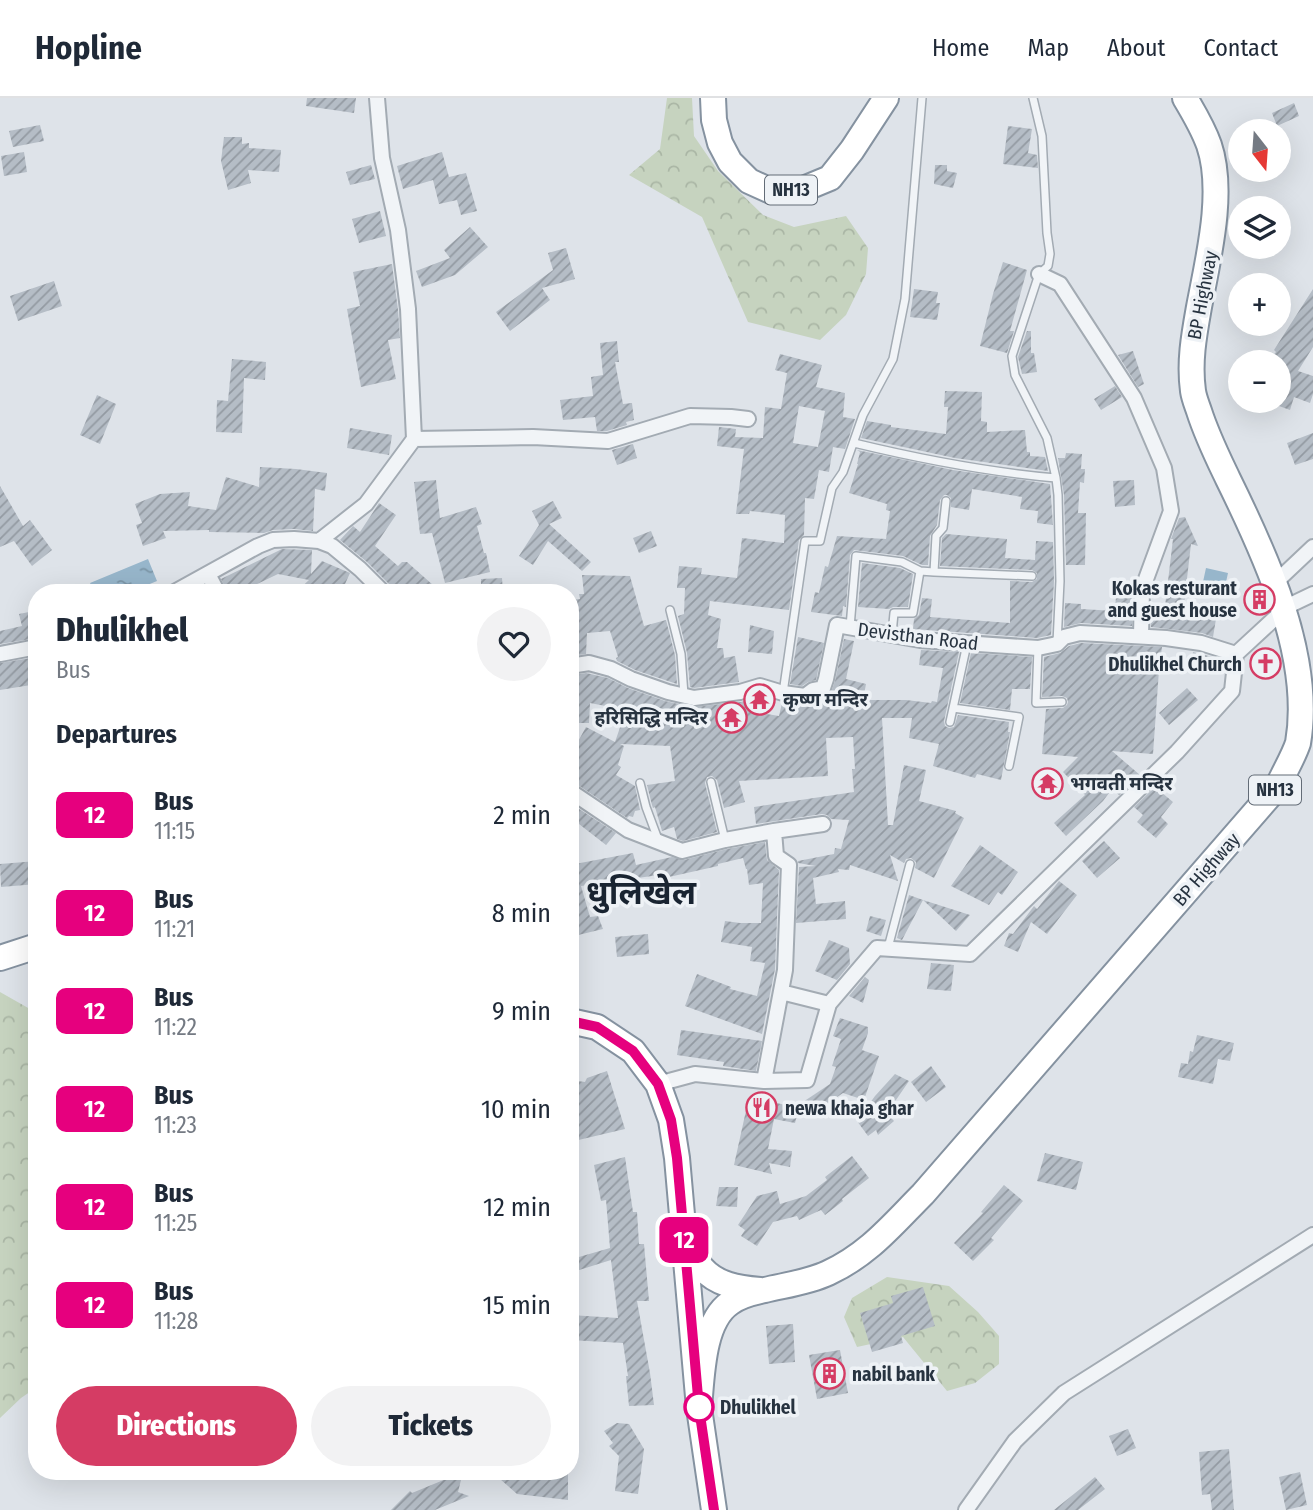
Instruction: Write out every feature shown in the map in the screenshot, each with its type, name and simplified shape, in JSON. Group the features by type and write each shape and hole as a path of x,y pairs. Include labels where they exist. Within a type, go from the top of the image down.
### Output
{"highway":[{"name":"NH13","path":"713,98 714,120 720,143 730,162 749,181 771,191 801,190 830,178 886,98"},
{"name":"BP Highway","path":"699,1408 704,1361 712,1325 719,1314 730,1302 825,1274 870,1247 923,1194 1278,786 1298,743 1306,693 1302,652 1278,580 1209,440 1194,392 1191,351 1212,240 1215,176 1210,146 1185,98"},
{"path":"0,958 28,949"},
{"path":"579,1023 597,1027 633,1051 658,1084 671,1120 677,1158 699,1408 714,1510"},
{"name":"BP Highway","path":"684,1239 702,1268 718,1280 733,1288 761,1291"}],"street":[{"path":"319,541 366,504 414,439 408,309 398,230 382,158 377,98"},
{"path":"1039,274 1059,285 1134,398 1164,468 1171,511 1142,590 1141,636"},
{"path":"414,439 533,437 608,441 690,416 748,419"},
{"path":"190,584 258,546 273,540 294,539 319,541 332,546 375,584"},
{"path":"1278,580 1313,547"},
{"path":"208,574 213,584"},
{"path":"658,1084 695,1074 764,1081 807,1080 829,1004 877,948 970,954 1177,752 1232,691 1236,654 1288,607 1313,594"},
{"name":"Devisthan Road","path":"579,665 589,663 611,669 648,685 694,698 760,687 805,696 813,690 823,688 836,625 920,640 1038,648 1057,644 1064,637 1080,633 1141,636 1201,643 1236,654"},
{"path":"0,654 28,649"},
{"path":"579,797 628,830 682,850 823,824"},
{"path":"764,1081 785,970 789,865 776,856 774,831"},
{"path":"781,992 829,1004"},
{"path":"966,1510 1015,1441 1064,1393 1313,1235"}],"lane":[{"path":"783,693 805,541 820,541 832,488 843,472 863,415 894,359 905,299 922,98"},
{"path":"1033,98 1042,136 1050,254 1048,266 1039,274 1012,356 1015,375 1046,438 1056,478 1060,581 1057,644"},
{"path":"854,443 911,457 1056,478"},
{"path":"934,572 936,536 943,528 946,501"},
{"path":"850,627 856,556 902,562 920,571 1032,576"},
{"path":"891,636 894,612 913,613 920,571"},
{"path":"670,610 681,654 684,696"},
{"path":"950,722 967,644"},
{"path":"1038,648 1036,703 1062,702"},
{"path":"953,708 1019,717 1009,766"},
{"path":"711,782 725,840"},
{"path":"640,783 660,843"},
{"path":"877,948 889,944 910,864"}],"green space":[{"path":"667,98 692,98 694,136 718,171 763,215 794,227 846,216 868,248 866,274 846,315 820,340 748,322 702,217 629,175 660,149"},
{"path":"0,992 28,1008 28,1393 0,1418"},
{"path":"887,1277 949,1286 978,1312 999,1336 999,1364 975,1383 947,1391 903,1337 857,1347 844,1317 852,1298"}],"water":[{"path":"148,559 157,581 150,584 90,583"},
{"path":"1206,568 1228,573 1223,596 1201,591"}],"building":[{"path":"307,98 356,98 354,113 306,106"},
{"path":"1294,103 1299,116 1292,119 1274,119 1272,113"},
{"path":"40,125 44,141 13,147 9,131"},
{"path":"1008,126 1032,129 1028,153 1037,155 1038,168 1003,164"},
{"path":"224,137 242,137 242,144 249,143 249,148 281,150 279,172 248,170 251,183 228,190 221,161"},
{"path":"24,152 27,172 4,176 1,156"},
{"path":"442,152 449,177 466,173 477,211 461,215 457,200 439,204 433,180 403,189 397,166"},
{"path":"371,165 375,179 350,185 346,172"},
{"path":"935,165 947,165 947,171 957,173 953,188 934,184"},
{"path":"380,211 386,236 359,243 352,219"},
{"path":"470,227 488,247 455,275 422,287 416,271 450,258 444,250"},
{"path":"566,248 575,279 542,288 550,300 510,331 496,312 553,270 548,253"},
{"path":"1003,262 1027,270 1010,331 1014,331 1007,353 980,346"},
{"path":"392,264 400,338 388,340 396,379 361,387 347,309 360,306 353,272"},
{"path":"54,281 62,306 18,321 10,296"},
{"path":"914,289 938,292 936,303 940,303 937,320 910,317"},
{"path":"1313,289 1313,347 1298,371 1313,376 1313,394 1310,403 1294,397 1291,407 1291,350 1274,350 1283,336 1291,336 1291,323"},
{"path":"1027,331 1031,331 1031,353 1034,353 1037,372 1022,374 1018,357"},
{"path":"617,341 619,362 615,362 623,404 632,403 634,420 607,431 597,431 595,417 563,420 560,400 593,396 591,377 603,375 600,343"},
{"path":"1133,351 1144,384 1138,387 1118,355"},
{"path":"780,354 822,365 816,387 845,393 843,417 855,419 845,449 833,447 829,472 819,470 814,499 805,498 804,535 799,540 789,610 710,601 708,615 721,619 717,648 723,648 724,658 735,656 739,682 690,687 687,653 678,616 684,614 685,588 677,588 679,566 702,568 701,574 737,578 742,538 784,543 785,515 750,511 749,514 736,514 744,449 717,446 719,427 736,429 735,437 763,438 765,407 781,409 787,373 775,370","holes":["799,406 825,411 818,447 793,443"]},
{"path":"232,359 266,362 265,380 244,378 242,433 216,432 217,400 228,401"},
{"path":"1115,386 1122,397 1101,410 1094,399"},
{"path":"945,391 982,392 981,421 987,422 987,432 1025,430 1027,452 1030,452 1030,456 1045,457 1048,471 955,458 861,438 867,421 946,434 948,407 944,407"},
{"path":"97,395 116,404 100,444 80,435"},
{"path":"350,428 392,435 389,455 347,448"},
{"path":"1313,433 1313,459 1295,465 1287,443"},
{"path":"633,444 637,458 617,465 612,450"},
{"path":"857,450 953,470 1050,484 1053,525 1037,523 1038,511 1020,509 1022,497 972,489 969,510 951,507 951,498 944,495 940,500 937,525 930,536 928,565 903,556 854,550 850,555 846,607 843,606 842,616 811,612 815,592 819,593 825,566 828,567 837,536 886,539 890,511 886,510 887,504 849,493 858,464 860,452"},
{"path":"1066,453 1082,454 1081,469 1085,469 1084,483 1080,482 1078,513 1086,513 1085,565 1066,565 1064,495 1058,458 1065,458"},
{"path":"260,467 327,473 325,491 315,489 313,531 163,531 166,538 143,546 136,525 142,523 135,504 160,494 190,492 188,506 216,510 226,477 259,487"},
{"path":"436,480 440,518 476,507 482,524 477,526 490,572 445,583 432,533 420,534 414,482"},
{"path":"1134,480 1135,505 1115,507 1113,481"},
{"path":"0,486 23,526 30,520 52,550 32,566 14,541 0,547"},
{"path":"553,501 562,518 549,524 591,562 582,571 548,541 533,565 519,556 539,525 532,511"},
{"path":"379,503 396,515 375,546 398,566 407,562 432,584 389,584 340,540 353,526 360,532"},
{"path":"1185,517 1198,546 1191,544 1183,613 1216,619 1213,637 1202,633 1151,627 1151,605 1165,606 1171,539 1179,518"},
{"path":"651,531 657,546 639,553 633,538"},
{"path":"946,534 1007,539 1005,558 1035,560 1036,541 1053,542 1051,635 1037,638 913,629 922,598 932,599 930,617 1010,623 1010,581 1032,582 1037,579 1037,573 1032,570 940,566 942,538"},
{"path":"282,549 312,550 311,574 322,561 350,573 345,584 305,584 309,580 278,574 257,584 224,584 221,579"},
{"path":"862,563 900,568 913,574 908,607 858,607"},
{"path":"582,575 630,576 644,626 666,620 675,655 677,684 617,661 610,631 587,633 586,654 579,655 579,594 584,594"},
{"path":"502,578 502,584 481,584 481,579"},
{"path":"1117,582 1134,583 1132,626 1081,623 1064,627 1065,603 1081,604 1081,609 1115,611"},
{"path":"28,612 28,639 0,644 0,631 22,626 19,614"},
{"path":"750,625 774,631 772,654 748,652"},
{"path":"798,637 824,643 816,680 802,686 790,684"},
{"path":"844,639 854,641 846,679 866,684 863,700 937,702 943,668 919,665 921,650 959,652 945,726 954,727 958,715 1009,722 1010,732 1001,780 977,774 975,778 933,766 939,744 909,738 912,718 882,718 888,825 893,825 904,765 926,770 919,801 956,811 955,813 964,818 934,878 915,868 916,862 911,858 904,863 890,855 898,881 850,865 849,870 838,869 839,872 813,878 816,904 845,901 846,919 796,923 799,867 816,866 798,861 834,854 835,848 841,849 849,820 831,819 822,814 756,824 754,807 854,792 853,737 826,738 828,776 739,781 745,802 724,808 717,780 712,776 707,777 705,783 717,832 683,841 677,839 674,827 662,831 647,785 675,781 670,746 620,744 624,746 618,765 621,767 616,775 635,786 640,810 635,811 633,817 627,818 579,786 579,740 586,727 615,742 626,710 590,703 589,723 579,723 579,674 586,673 608,678 665,701 692,707 741,702 760,696 768,699 767,714 779,716 782,703 805,705 830,695"},
{"path":"1081,643 1162,647 1153,754 1112,751 1140,775 1119,795 1112,789 1066,836 1054,823 1085,795 1063,772 1078,757 1042,754 1046,709 1063,708 1068,702 1067,698 1062,696 1042,697 1044,657"},
{"path":"1193,652 1220,659 1218,674 1190,671"},
{"path":"971,653 1032,657 1030,689 1012,689 1010,710 960,703"},
{"path":"28,658 28,685 0,690 0,663"},
{"path":"1187,688 1198,700 1169,725 1159,713"},
{"path":"1155,787 1173,802 1161,817 1168,824 1156,838 1137,822 1143,815 1134,807"},
{"path":"579,809 616,833 606,845 579,824"},
{"path":"1104,841 1120,858 1097,878 1082,861"},
{"path":"765,842 767,860 779,870 775,969 762,1034 685,1006 697,974 731,987 730,989 757,996 765,963 750,961 752,947 721,942 725,921 761,923 763,883 749,885 743,858 660,879 659,875 581,886 590,917 598,916 603,929 579,935 579,863 633,853 636,865 672,857 684,860"},
{"path":"980,845 1018,872 1002,895 998,892 989,905 951,886"},
{"path":"28,862 28,885 1,887 0,864"},
{"path":"1059,881 1077,895 1047,934 1031,922 1018,952 1004,946 1009,933 1013,934 1034,906 1037,909"},
{"path":"909,895 923,900 902,940 897,938"},
{"path":"923,900 970,915 956,931"},
{"path":"870,916 886,920 881,936 866,931"},
{"path":"648,934 649,954 617,957 615,937"},
{"path":"829,940 849,948 850,964 837,980 815,971"},
{"path":"931,963 954,965 951,991 927,989"},
{"path":"865,977 869,980 863,1003 849,996"},
{"path":"840,1018 868,1027 862,1050 879,1056 864,1100 843,1093 811,1115 803,1102 830,1084 836,1067 832,1066 841,1039 833,1036"},
{"path":"681,1030 762,1041 756,1071 723,1066 724,1062 677,1055"},
{"path":"1197,1035 1234,1043 1230,1061 1218,1059 1213,1084 1178,1077 1181,1063 1188,1064"},
{"path":"931,1066 946,1087 926,1102 911,1082"},
{"path":"607,1071 625,1129 579,1140 579,1081 585,1082 587,1078"},
{"path":"895,1074 909,1081 885,1111 894,1121 878,1135 876,1130 868,1136 857,1121"},
{"path":"749,1097 799,1108 795,1123 774,1119 768,1149 792,1151 790,1167 769,1163 772,1174 734,1165"},
{"path":"1045,1153 1083,1162 1076,1190 1037,1181"},
{"path":"852,1156 869,1178 825,1215 821,1210 799,1220 797,1216 773,1222 757,1246 741,1236 745,1230 738,1225 757,1196 777,1191 780,1204 806,1196"},
{"path":"625,1157 633,1212 637,1212 639,1244 644,1244 649,1301 637,1301 654,1405 629,1406 623,1343 579,1341 579,1316 618,1318 611,1260 579,1270 579,1257 610,1248 606,1200 601,1201 594,1165"},
{"path":"1004,1185 1023,1201 991,1238 994,1240 973,1261 954,1243 983,1213 981,1212"},
{"path":"719,1187 738,1187 737,1207 716,1206"},
{"path":"923,1287 935,1326 901,1336 903,1343 872,1352 860,1313 893,1303 891,1296"},
{"path":"793,1324 795,1362 769,1364 766,1326"},
{"name":"nabil bank","path":"840,1350 848,1393 817,1399 809,1355"},
{"path":"617,1423 629,1424 644,1449 638,1494 615,1491 619,1456 609,1446 613,1443 604,1431"},
{"path":"1128,1429 1136,1448 1117,1456 1109,1436"},
{"path":"1229,1449 1234,1510 1212,1510 1210,1494 1202,1495 1199,1452"},
{"path":"1300,1472 1307,1505 1286,1510 1279,1477"},
{"path":"1095,1477 1105,1489 1078,1510 1054,1510"},
{"path":"444,1480 461,1480 458,1492 469,1496 435,1510 391,1510 410,1491 412,1493"},
{"path":"501,1480 568,1480 568,1500 517,1494"}],"bus line":[{"name":"12","path":"579,1023 597,1027 633,1051 658,1084 671,1120 677,1158 699,1408 714,1510"}],"place":[{"name":"Kokas resturant and guest house","path":"1260,599"},
{"name":"Dhulikhel Church","path":"1265,664"},
{"name":"कृष्ण मन्दिर","path":"760,699"},
{"name":"हरिसिद्धि मन्दिर","path":"731,717"},
{"name":"भगवती मन्दिर","path":"1047,783"},
{"name":"newa khaja ghar","path":"762,1108"},
{"name":"nabil bank","path":"829,1374"},
{"name":"Dhulikhel","path":"699,1407"}],"district":[{"name":"धुलिखेल","path":"641,892"}]}
